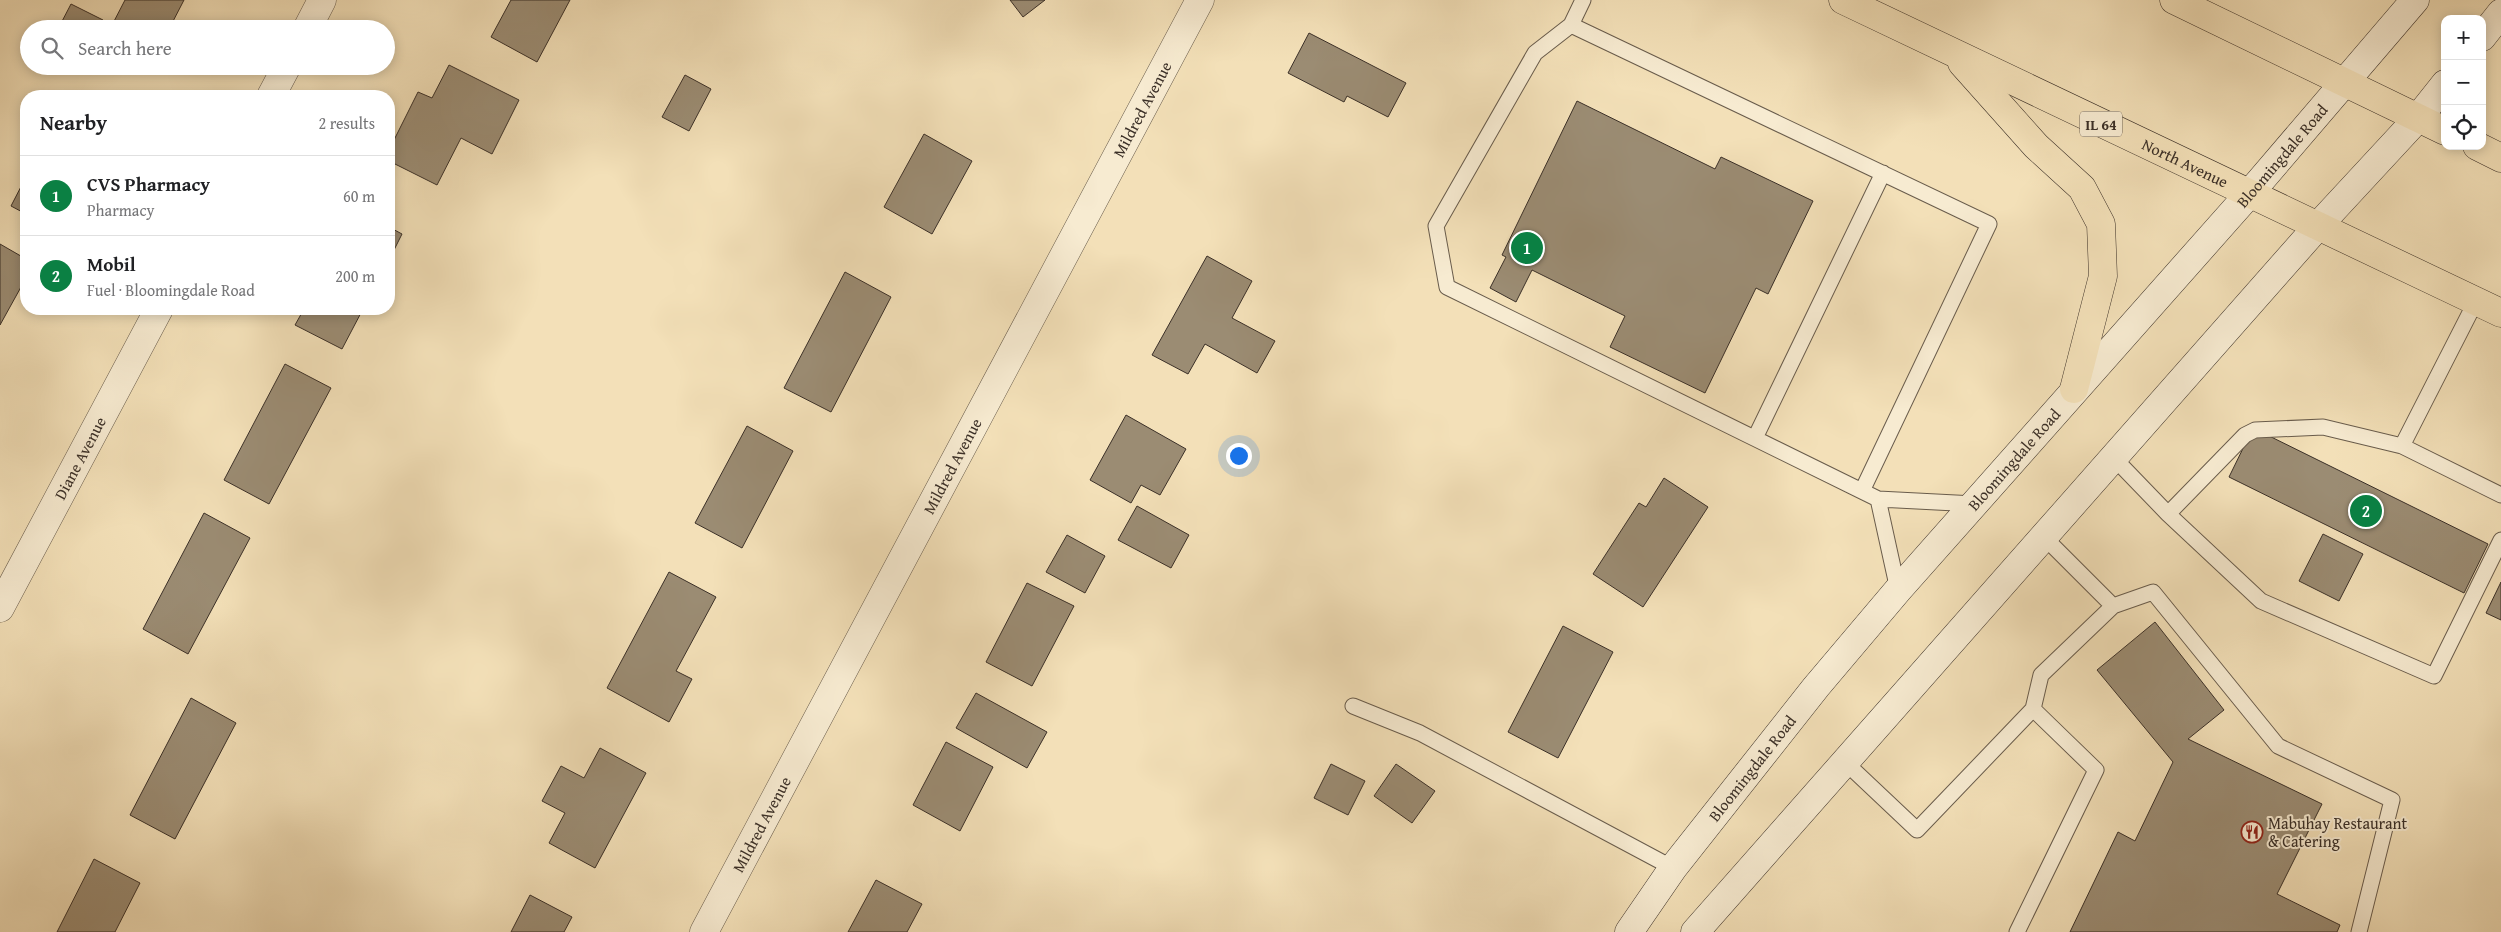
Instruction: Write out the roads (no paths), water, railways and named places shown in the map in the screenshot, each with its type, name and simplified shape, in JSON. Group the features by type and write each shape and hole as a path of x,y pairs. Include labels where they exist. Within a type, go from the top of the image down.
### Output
{"main road":[{"path":"312,20 322,0"},
{"name":"Mildred Avenue","path":"704,932 1200,0"},
{"name":"North Avenue","path":"1842,0 2501,313"},
{"path":"2174,0 2441,129"},
{"name":"Bloomingdale Road","path":"1628,932 1673,868 1816,687 2074,389 2249,194 2415,0"},
{"path":"2486,32 2501,13"},
{"path":"1953,53 2036,146 2082,188 2101,224 2104,276 2074,389"},
{"path":"274,90 282,75"},
{"path":"1695,932 2317,227 2418,118 2441,89"},
{"path":"2485,150 2501,158"},
{"name":"Diane Avenue","path":"0,608 156,315"}],"lane":[{"path":"1583,0 1571,24 1535,52 1436,226 1447,287 1878,499 1975,504"},
{"path":"1571,24 1989,224 1862,491"},
{"path":"1755,438 1883,173"},
{"path":"2402,446 2476,301"},
{"path":"2168,514 2245,435 2255,430 2323,427 2402,446 2501,495"},
{"path":"2113,457 2168,514 2261,601 2434,676 2501,540"},
{"path":"1878,499 1898,590"},
{"path":"2043,536 2113,606"},
{"path":"1845,762 1918,830 2033,709 2041,675 2113,606 2153,592 2278,746 2392,800 2359,932"},
{"path":"1353,706 1420,733 1673,868"},
{"path":"2016,932 2096,770 2033,709"}],"place":[{"name":"CVS Pharmacy","path":"1527,248"},
{"name":"Mobil","path":"2366,511"},
{"name":"Mabuhay Restaurant & Catering","path":"2252,832"}]}
